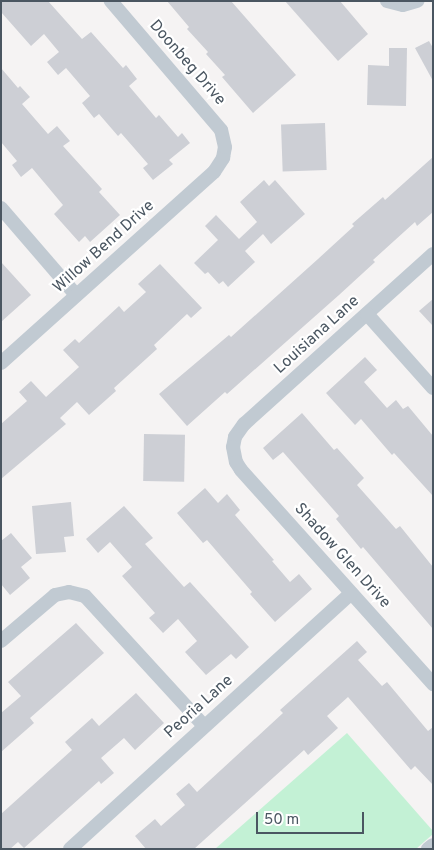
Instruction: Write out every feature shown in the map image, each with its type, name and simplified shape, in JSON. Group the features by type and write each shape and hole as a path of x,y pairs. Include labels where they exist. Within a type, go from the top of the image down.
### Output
{"street":[{"name":"Doonbeg Drive","path":"111,1 217,126 223,136 225,152"},
{"path":"392,3 417,1"},
{"name":"Willow Bend Drive","path":"1,363 214,172 221,163 225,152"},
{"path":"1,208 76,295"},
{"name":"Louisiana Lane","path":"233,447 235,437 244,424 433,254"},
{"path":"367,314 433,388"},
{"name":"Shadow Glen Drive","path":"233,447 234,457 241,470 433,684"},
{"path":"1,642 51,597 69,592 85,596 94,603 204,726"},
{"name":"Peoria Lane","path":"70,849 351,593"},
{"path":"428,849 433,845"}],"green space":[{"path":"347,733 433,831 433,834 416,849 215,849"}],"building":[{"path":"1,1 48,1 82,39 91,32 123,68 126,65 137,79 129,86 156,118 159,115 178,137 182,133 190,143 169,160 173,164 153,180 143,168 148,164 121,133 118,136 99,114 94,118 82,103 90,96 66,68 58,75 47,62 59,52 44,34 31,46 1,12"},
{"path":"167,1 231,1 296,75 253,113 222,77 225,75 206,54 208,52 187,29 189,27"},
{"path":"285,1 340,1 368,34 338,61"},
{"path":"429,41 433,48 433,81 415,48"},
{"path":"389,48 407,48 406,106 367,105 368,65 389,66"},
{"path":"1,68 18,88 20,86 30,97 22,104 48,134 57,126 70,141 63,146 102,189 99,192 120,215 90,242 85,236 79,242 54,214 63,205 32,168 21,177 12,165 17,161 1,142"},
{"path":"325,123 327,170 283,172 281,125"},
{"path":"433,157 433,212 417,226 415,222 373,260 375,262 339,295 227,394 225,392 187,426 159,394 229,335 231,337 354,226 352,224 383,197 385,200"},
{"path":"264,180 269,186 275,180 305,214 271,244 263,234 245,251 255,262 228,287 223,281 219,284 208,272 205,274 194,263 218,240 205,226 216,215 239,239 257,222 240,202"},
{"path":"1,262 31,295 1,322"},
{"path":"160,264 202,308 191,318 187,314 154,345 157,349 114,388 116,391 89,415 77,402 60,418 66,424 1,479 1,424 27,401 19,392 31,381 46,397 79,367 63,350 75,339 79,343 119,306 124,312 146,292 138,284"},
{"path":"433,299 433,326 419,311"},
{"path":"365,357 377,370 364,382 387,408 396,400 403,409 408,406 433,436 433,496 394,453 392,455 361,419 355,425 326,393"},
{"path":"302,413 334,450 337,448 364,478 357,485 396,529 400,526 433,567 433,629 363,547 361,549 336,519 339,516 283,452 273,460 263,448"},
{"path":"144,434 185,435 184,482 143,481"},
{"path":"205,488 218,503 227,494 240,510 235,515 274,560 272,561 290,582 299,574 312,589 275,622 207,540 203,543 177,513"},
{"path":"71,502 74,536 64,537 66,552 36,554 32,506"},
{"path":"124,506 153,538 145,544 184,587 190,582 249,647 236,659 231,654 206,675 185,652 197,641 178,619 163,633 149,618 155,613 122,576 132,567 110,542 98,553 86,539"},
{"path":"11,533 32,558 21,567 30,578 10,595 1,584 1,541"},
{"path":"76,623 104,653 30,718 34,723 1,752 1,713 21,696 8,682"},
{"path":"357,641 367,652 358,660 382,686 387,682 428,731 433,727 433,785 415,766 411,770 348,697 327,716 338,728 308,755 304,750 194,849 146,849 135,836 155,819 161,826 185,805 176,794 189,783 197,792 283,713 280,710"},
{"path":"136,693 164,723 135,750 124,738 101,758 114,773 101,784 99,781 24,848 18,842 10,849 1,849 1,814 72,750 65,742 92,718 99,726"}]}
